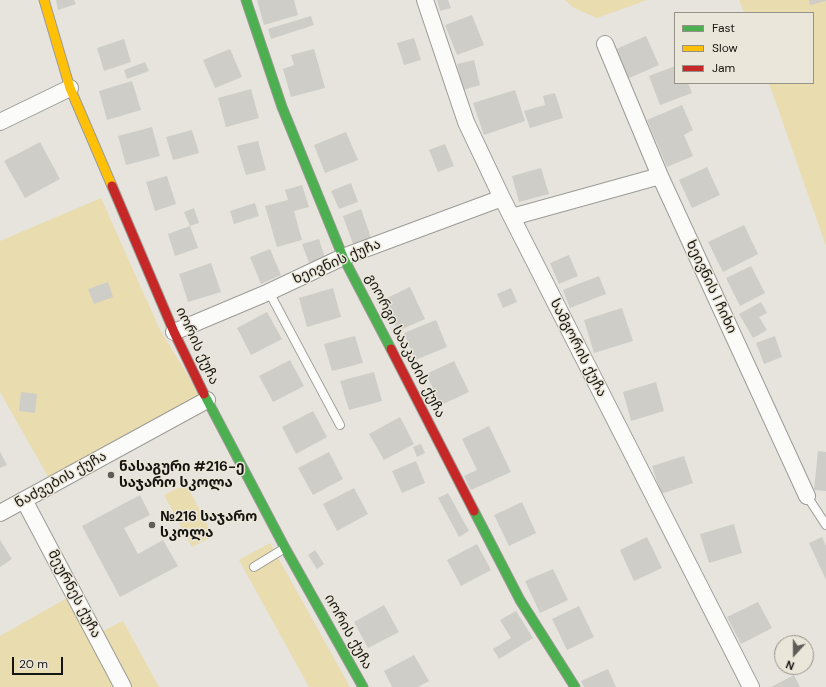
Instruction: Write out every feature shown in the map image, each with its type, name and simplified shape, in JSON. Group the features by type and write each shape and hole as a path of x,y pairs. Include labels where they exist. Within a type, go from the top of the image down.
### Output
{"street":[{"name":"იორის ქუჩა","path":"44,0 70,88 174,332 207,400 285,548 363,687"},
{"name":"გიორგი სააკაძის ქუჩა","path":"246,0 282,107 343,257 520,600 575,687"},
{"name":"სამგორის ქუჩა","path":"425,0 466,122 502,198 751,687"},
{"name":"ხეივნის I ჩიხი","path":"605,44 660,176 807,496"},
{"path":"0,122 70,88"},
{"path":"512,217 660,176"},
{"name":"ხეივნის ქუჩა","path":"174,332 269,292 343,257 502,198"},
{"name":"ნაძვების ქუჩა","path":"0,513 207,400"},
{"name":"მეურნეს ქუჩა","path":"24,500 123,687"}],"lane":[{"path":"269,292 340,425"},
{"name":"ხეივნის I ჩიხი","path":"807,496 826,525"},
{"path":"254,567 285,548"}],"shaded area":[{"path":"565,0 647,0 597,18 574,8"},
{"path":"739,0 826,0 826,246 769,84 814,84 814,12 744,12"},
{"path":"101,198 159,328 193,384 198,395 191,401 50,480 0,392 0,241"},
{"path":"186,484 213,536 192,547 164,495"},
{"path":"270,543 350,687 309,687 239,560"},
{"path":"67,598 116,687 0,687 0,636"},
{"path":"123,621 159,687 131,687 101,632"}],"building":[{"path":"56,0 74,0 76,4 58,10"},
{"path":"257,0 294,0 298,15 264,25"},
{"path":"437,0 448,0 451,8 440,11"},
{"path":"809,0 826,0 826,1 810,5"},
{"path":"472,15 484,45 457,55 445,25"},
{"path":"311,16 314,25 271,39 268,29"},
{"path":"646,36 659,65 627,79 614,50"},
{"path":"414,38 421,60 404,65 397,43"},
{"path":"124,39 131,62 104,71 97,48"},
{"path":"230,49 242,77 215,88 203,60"},
{"path":"314,49 325,88 291,97 283,69 294,65 291,55"},
{"path":"474,60 480,85 463,90 457,64"},
{"path":"145,62 149,71 127,79 124,70"},
{"path":"674,66 674,84 688,84 692,93 660,105 649,76"},
{"path":"132,81 141,110 107,120 99,91"},
{"path":"251,89 259,118 226,127 218,98"},
{"path":"515,90 525,121 484,135 473,103"},
{"path":"555,93 563,118 530,128 524,111 545,105 543,96"},
{"path":"682,105 693,130 684,135 693,156 667,167 647,120"},
{"path":"152,127 160,156 126,165 118,136"},
{"path":"192,130 199,153 173,160 166,137"},
{"path":"346,132 358,160 325,173 314,145"},
{"path":"258,141 266,170 246,175 237,146"},
{"path":"40,142 60,179 25,198 4,161"},
{"path":"445,144 454,166 438,172 429,150"},
{"path":"707,167 720,195 692,208 679,180"},
{"path":"541,168 549,194 519,202 512,176"},
{"path":"167,176 176,204 155,211 146,182"},
{"path":"351,183 358,202 339,209 331,191"},
{"path":"302,185 309,207 294,211 302,240 277,247 265,206 288,200 285,190"},
{"path":"255,203 259,216 234,224 230,211"},
{"path":"194,208 199,223 190,226 184,212"},
{"path":"361,209 371,238 353,244 343,216"},
{"path":"744,225 758,254 723,272 708,242"},
{"path":"190,226 198,248 175,256 168,234"},
{"path":"319,239 325,258 309,263 302,244"},
{"path":"270,249 281,275 261,284 250,257"},
{"path":"569,255 578,276 559,284 550,263"},
{"path":"211,263 221,292 188,302 179,274"},
{"path":"751,266 765,293 740,306 726,278"},
{"path":"599,276 606,294 570,308 563,290"},
{"path":"108,282 113,297 94,304 88,289"},
{"path":"410,287 425,319 398,331 383,300"},
{"path":"333,288 341,317 307,327 299,298"},
{"path":"511,288 517,302 503,308 497,294"},
{"path":"761,302 767,313 759,317 767,330 753,338 739,314"},
{"path":"622,308 633,341 594,353 584,320"},
{"path":"267,312 282,339 251,355 237,328"},
{"path":"436,320 447,347 415,360 404,333"},
{"path":"355,336 363,363 332,371 324,344"},
{"path":"775,336 782,357 764,364 756,343"},
{"path":"290,360 304,386 273,402 259,376"},
{"path":"454,361 469,392 441,405 426,374"},
{"path":"374,372 382,401 349,410 340,381"},
{"path":"656,382 664,411 631,421 623,392"},
{"path":"21,392 37,394 35,413 19,411"},
{"path":"313,411 327,437 296,454 282,427"},
{"path":"400,417 414,444 384,460 369,434"},
{"path":"489,426 511,472 471,490 464,476 477,470 462,439"},
{"path":"421,444 425,453 417,457 413,447"},
{"path":"818,451 826,452 826,491 814,490"},
{"path":"0,452 7,465 0,468"},
{"path":"329,452 343,479 313,495 298,468"},
{"path":"684,456 693,483 661,494 652,466"},
{"path":"416,461 425,483 402,493 392,471"},
{"path":"354,488 368,514 337,531 323,504"},
{"path":"448,493 469,531 459,537 438,498"},
{"path":"140,495 150,515 124,528 138,554 163,540 178,566 120,597 82,526"},
{"path":"522,502 536,533 509,546 494,515"},
{"path":"734,524 742,553 709,563 700,534"},
{"path":"647,537 662,568 634,581 620,550"},
{"path":"822,537 826,546 826,580 809,543"},
{"path":"0,540 12,559 0,567"},
{"path":"477,544 491,570 461,586 447,560"},
{"path":"315,550 324,564 317,569 308,555"},
{"path":"553,569 568,600 540,613 525,581"},
{"path":"758,602 772,628 741,644 727,617"},
{"path":"384,605 399,632 368,648 354,622"},
{"path":"579,606 594,637 567,650 552,619"},
{"path":"516,611 533,638 499,659 493,649 511,638 500,620"},
{"path":"414,655 429,681 418,687 392,687 384,671"},
{"path":"608,669 616,687 584,687 581,681"},
{"path":"794,675 800,687 771,687"}],"traffic: fast":[{"path":"246,0 282,107 343,257 391,349"},
{"path":"204,394 285,548 363,687"},
{"path":"474,511 520,600 575,687"}],"traffic: slow":[{"path":"44,0 70,88 112,186"}],"traffic: jam":[{"path":"112,186 174,332 204,394"},
{"path":"391,349 474,511"}],"place":[{"name":"ნასაგური #216-ე საჯარო სკოლა","path":"111,475"},
{"name":"№216 საჯარო სკოლა","path":"152,525"}]}
